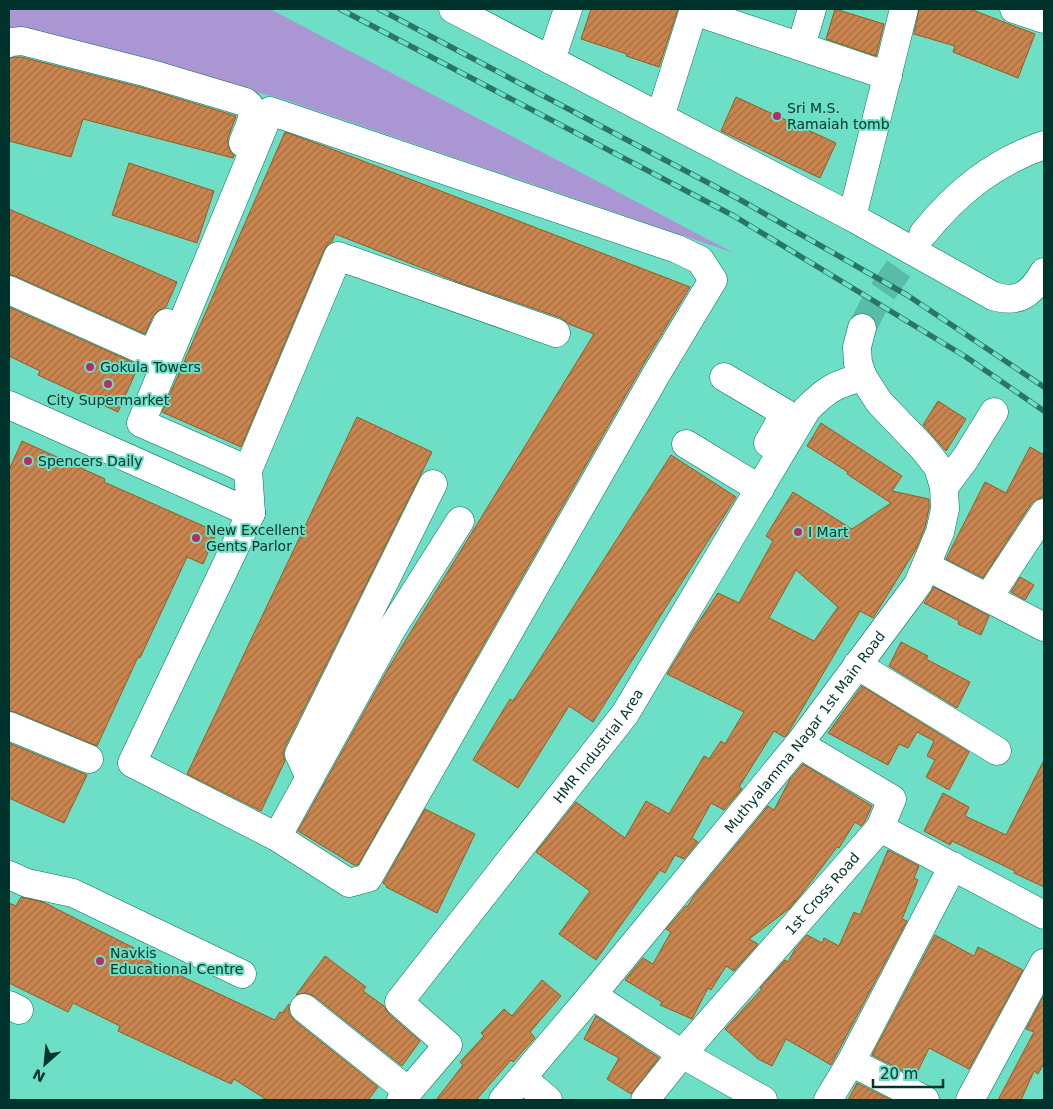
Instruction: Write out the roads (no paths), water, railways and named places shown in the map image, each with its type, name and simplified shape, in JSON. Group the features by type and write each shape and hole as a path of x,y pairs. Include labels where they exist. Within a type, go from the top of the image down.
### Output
{"street":[{"path":"455,9 852,217 993,296 1005,300 1019,298 1029,293 1044,272"},
{"path":"551,60 568,9"},
{"path":"801,46 812,9"},
{"path":"852,217 904,9"},
{"path":"1014,9 1044,19"},
{"path":"660,117 694,10 888,76"},
{"path":"9,43 22,41 148,73 245,102 252,108 253,114 217,213 152,354 9,290"},
{"path":"248,470 141,423 270,112 677,250 700,260 713,280 657,373 368,878 349,883 277,837 132,763 251,514 248,470 338,256 556,333"},
{"path":"923,234 944,208 969,186 997,167 1028,150 1044,144"},
{"name":"Muthyalamma Nagar 1st Main Road","path":"503,1100 592,996 799,744 918,584 940,532 945,509 944,487 938,467 923,448 879,402 863,377 858,363 857,347 862,328"},
{"path":"686,444 753,485 785,413 724,377"},
{"name":"HMR Industrial Area","path":"405,1096 448,1045 399,1002 625,714 753,485 807,408 823,393 841,382 863,377"},
{"path":"9,406 251,514"},
{"path":"944,487 965,459 994,412"},
{"path":"310,778 299,754 433,484"},
{"path":"988,598 1044,513"},
{"path":"277,837 393,627 460,521"},
{"path":"926,566 1044,627"},
{"path":"857,665 997,751"},
{"path":"9,726 89,759"},
{"name":"1st Cross Road","path":"645,1100 682,1054 880,828 892,799 799,744"},
{"path":"880,828 1044,915"},
{"path":"828,1100 851,1062 953,866"},
{"path":"9,875 27,883 73,893 242,974"},
{"path":"970,1100 1044,963"},
{"path":"592,996 682,1054 763,1100"},
{"path":"304,1008 405,1096"},
{"path":"851,1062 925,1100"},
{"path":"522,1078 548,1100"}],"tunnel":[{"path":"862,328 876,301 923,234"}],"railway":[{"path":"340,9 734,216 966,357 1044,411"},
{"path":"379,9 737,198 907,295 1044,387"}],"place":[{"name":"Sri M.S. Ramaiah tomb","path":"777,116"},
{"name":"Gokula Towers","path":"90,367"},
{"name":"City Supermarket","path":"108,384"},
{"name":"Spencers Daily","path":"28,461"},
{"name":"I Mart","path":"798,532"},
{"name":"New Excellent Gents Parlor","path":"196,538"},
{"name":"Navkis Educational Centre","path":"100,961"}]}
